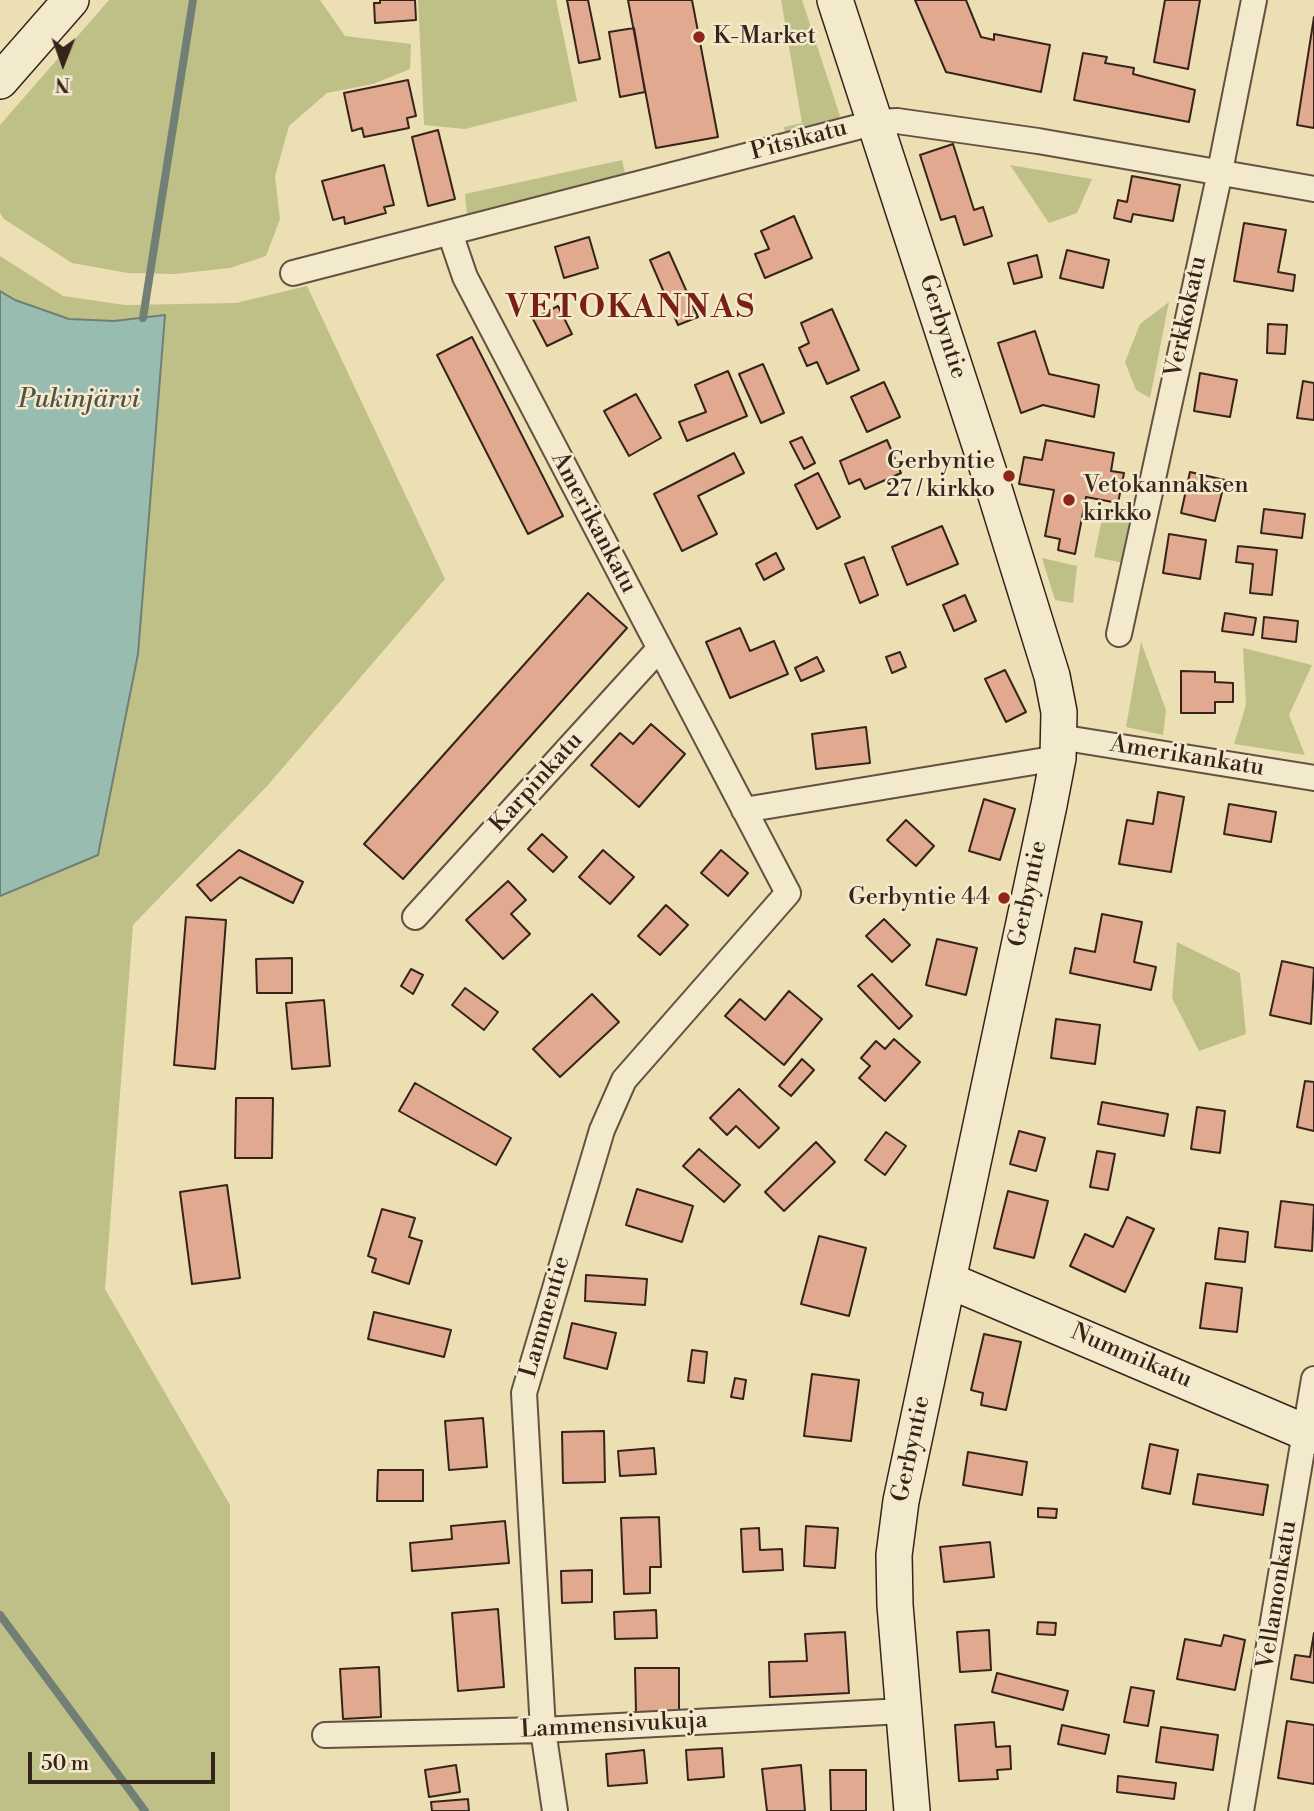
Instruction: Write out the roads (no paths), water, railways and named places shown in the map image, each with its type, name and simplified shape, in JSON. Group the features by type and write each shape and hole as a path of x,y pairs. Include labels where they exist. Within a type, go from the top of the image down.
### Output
{"main road":[{"path":"0,81 71,0"},
{"name":"Gerbyntie","path":"835,0 877,122 1052,676 1059,747 901,1501 894,1555 912,1811"},
{"name":"Nummikatu","path":"948,1280 1310,1434"}],"street":[{"name":"Verkkokatu","path":"1119,634 1220,173 1254,0"},
{"name":"Pitsikatu","path":"293,273 877,122 897,121 1038,141 1314,189"},
{"name":"Amerikankatu","path":"450,233 465,277 788,893"},
{"name":"Karpinkatu","path":"415,917 659,649"},
{"name":"Amerikankatu","path":"744,810 989,768 1059,747 1314,778"},
{"name":"Lammentie","path":"555,1811 543,1730 524,1393 602,1130 624,1080 788,893"},
{"name":"Vellamonkatu","path":"1241,1811 1310,1434 1314,1379"},
{"name":"Lammensivukuja","path":"326,1735 543,1730 903,1711"}],"water":[{"name":"Pukinjärvi","path":"0,291 15,300 69,319 114,321 165,315 138,654 98,855 0,896"}],"waterway":[{"path":"143,318 193,0"},
{"path":"0,1615 145,1811"}],"place":[{"name":"K-Market","path":"699,37"},
{"name":"Gerbyntie 27 / kirkko","path":"1009,476"},
{"name":"Vetokannaksen kirkko","path":"1069,500"},
{"name":"Gerbyntie 44","path":"1004,898"}],"district":[{"name":"VETOKANNAS","path":"631,309"}]}
